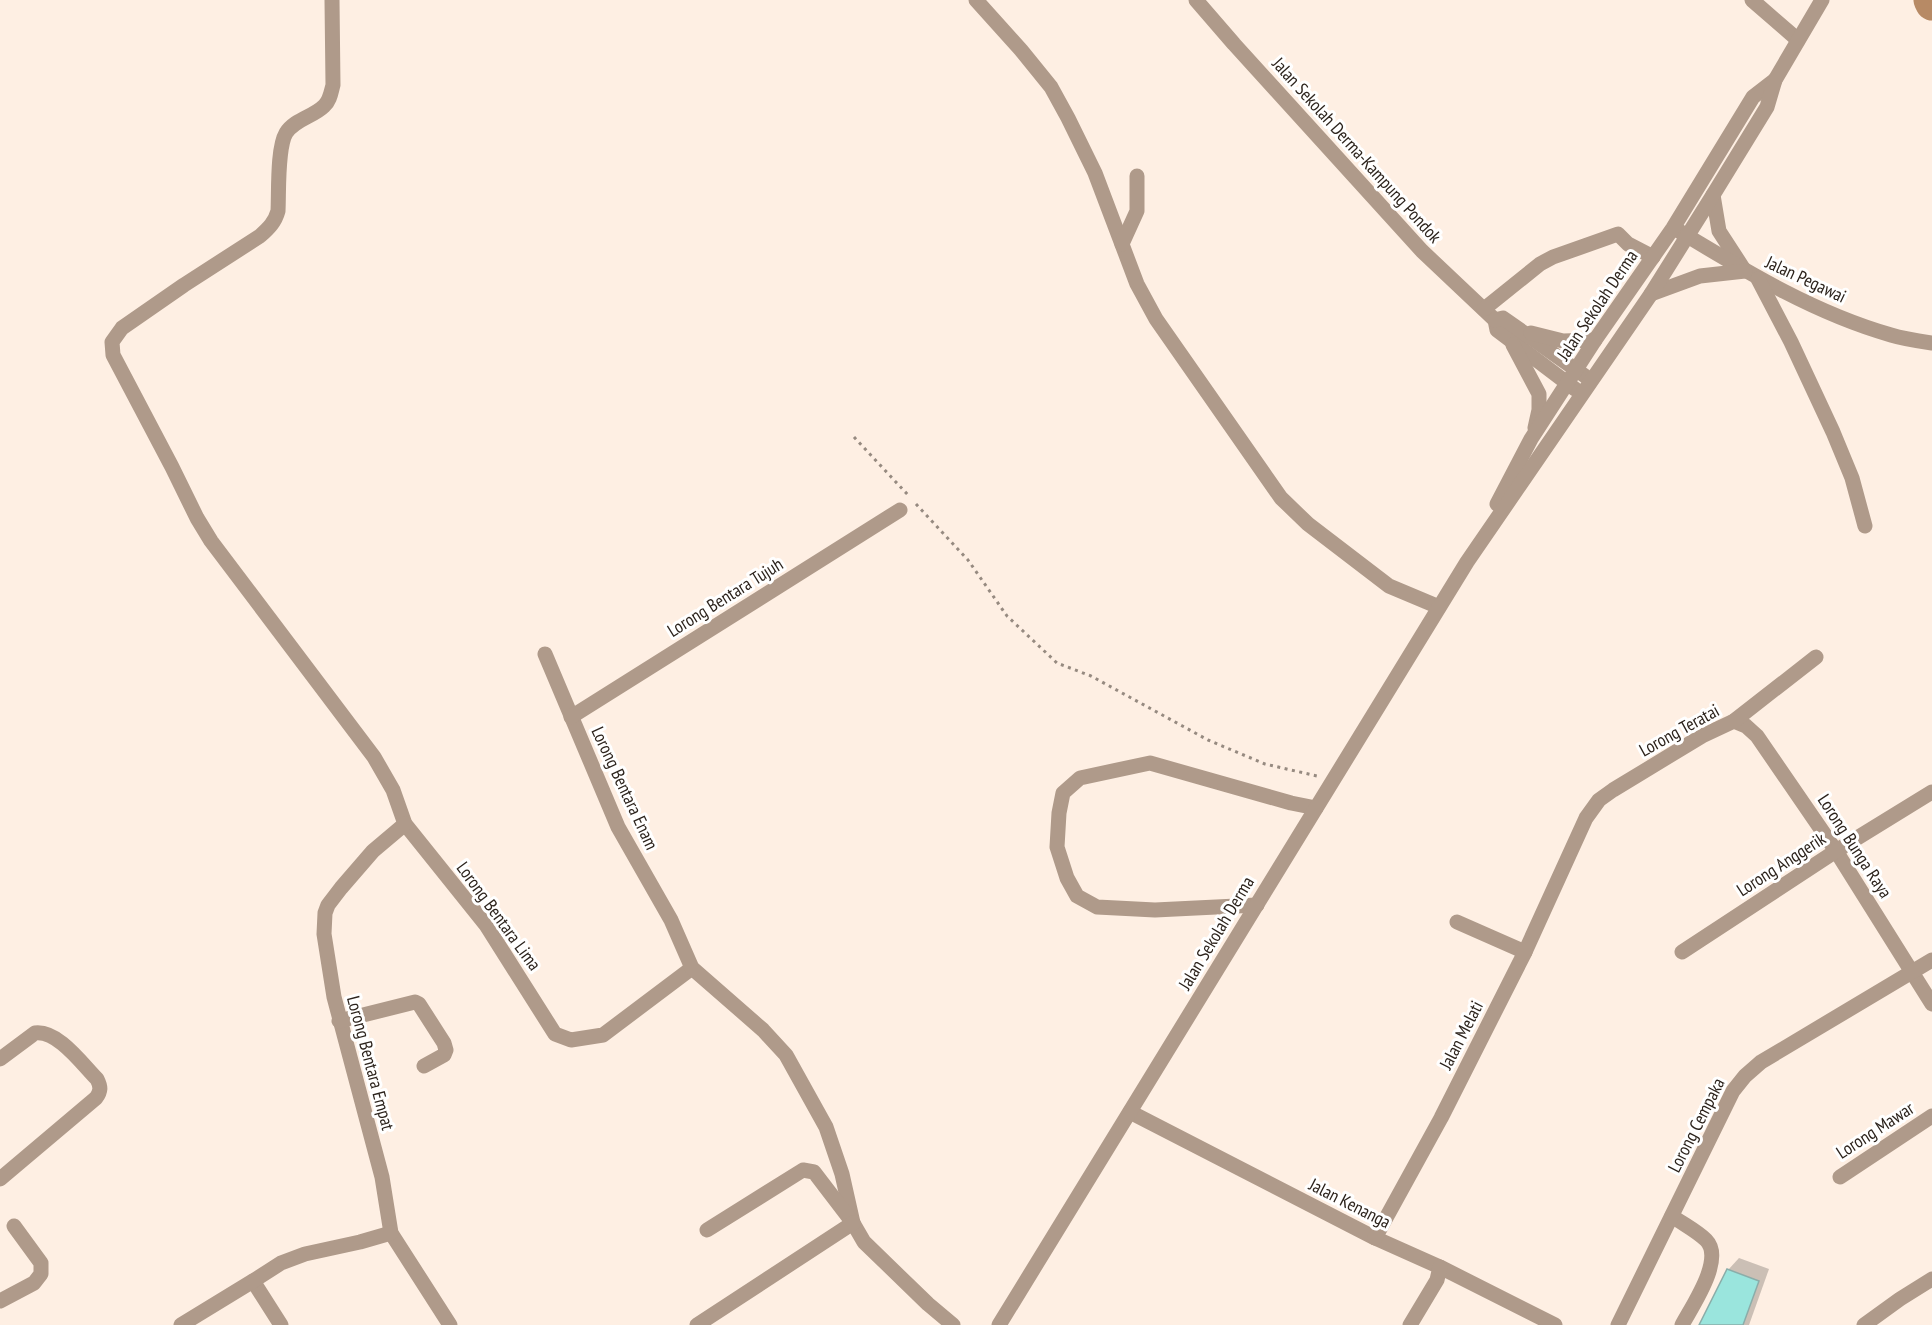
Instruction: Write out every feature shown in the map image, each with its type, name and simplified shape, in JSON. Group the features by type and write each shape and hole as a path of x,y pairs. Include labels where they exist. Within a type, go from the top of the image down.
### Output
{"street":[{"path":"332,0 333,85 324,106 289,129 285,136 280,157 278,211 271,227 122,328 115,336 111,349 116,363 197,518 225,562 374,757 393,790 405,825"},
{"path":"976,0 1051,87 1095,173 1137,284 1156,319 1281,498 1308,524 1389,586 1439,607"},
{"name":"Jalan Sekolah Derma-Kampung Pondok","path":"1196,0 1422,251 1489,314 1503,318 1517,336 1582,395"},
{"path":"1752,0 1798,40"},
{"name":"Jalan Sekolah Derma","path":"999,1325 1467,562 1651,294 1713,195 1767,106 1775,80 1822,0"},
{"name":"Jalan Sekolah Derma","path":"1467,562 1531,439 1672,228 1753,98 1775,80"},
{"path":"1122,244 1137,211 1137,176"},
{"path":"1713,195 1719,231 1751,275 1791,342 1833,432 1852,478 1865,526"},
{"name":"Jalan Pegawai","path":"1672,228 1751,275 1812,306 1893,336 1932,344"},
{"path":"1489,314 1540,264 1553,257 1618,234 1628,244 1653,256"},
{"path":"1651,294 1701,276 1751,275"},
{"path":"1531,439 1539,410 1539,394 1517,336 1563,342 1595,340"},
{"name":"Jalan Sekolah Derma-Kampung Pondok","path":"1517,336 1591,380"},
{"name":"Lorong Bentara Tujuh","path":"571,717 900,510"},
{"name":"Lorong Bentara Enam","path":"545,654 618,827 670,920 692,968"},
{"name":"Lorong Teratai","path":"1572,845 1586,818 1599,800 1702,736 1734,721 1816,657"},
{"name":"Lorong Bunga Raya","path":"1734,721 1746,726 1757,736 1836,850 1932,1004"},
{"path":"1257,905 1155,910 1097,907 1077,896 1067,879 1057,847 1063,793 1080,778 1150,763 1316,808"},
{"name":"Lorong Anggerik","path":"1682,952 1836,850 1932,792"},
{"name":"Lorong Bentara Empat","path":"405,825 373,851 328,905 325,913 324,934 334,998 382,1177 391,1233 450,1325"},
{"name":"Lorong Bentara Lima","path":"405,825 486,925 555,1034 571,1040 603,1035 692,968"},
{"name":"Jalan Melati","path":"1375,1238 1441,1118 1525,952 1572,845"},
{"path":"1457,922 1525,952"},
{"name":"Lorong Cempaka","path":"1618,1325 1733,1090 1745,1076 1761,1062 1932,960"},
{"path":"692,968 762,1030 786,1055 826,1127 842,1174 853,1223"},
{"path":"339,1020 415,1002 419,1004 444,1043 446,1050 444,1055 424,1066"},
{"path":"0,1059 34,1033 49,1034 60,1041 97,1079 100,1092 96,1098 0,1179"},
{"name":"Jalan Kenanga","path":"1130,1112 1375,1238 1440,1267 1555,1325"},
{"name":"Lorong Mawar","path":"1840,1177 1932,1116"},
{"path":"707,1230 803,1170 814,1172 853,1223 864,1242 953,1325"},
{"path":"1672,1216 1707,1241 1712,1249 1713,1259 1710,1271 1682,1325"},
{"path":"697,1325 853,1223"},
{"path":"0,1301 34,1283 41,1274 41,1263 14,1226"},
{"path":"181,1325 281,1263 305,1254 391,1233"},
{"path":"1410,1325 1437,1280 1440,1267"},
{"path":"1864,1325 1932,1279"},
{"path":"253,1281 281,1325"}],"path":[{"path":"855,437 968,560 1007,616 1057,663 1091,676 1208,740 1265,764 1333,780"}],"building":[{"path":"1727,1269 1759,1281 1743,1325 1699,1325"}],"waterway":[{"path":"1930,0 1932,4"}]}
